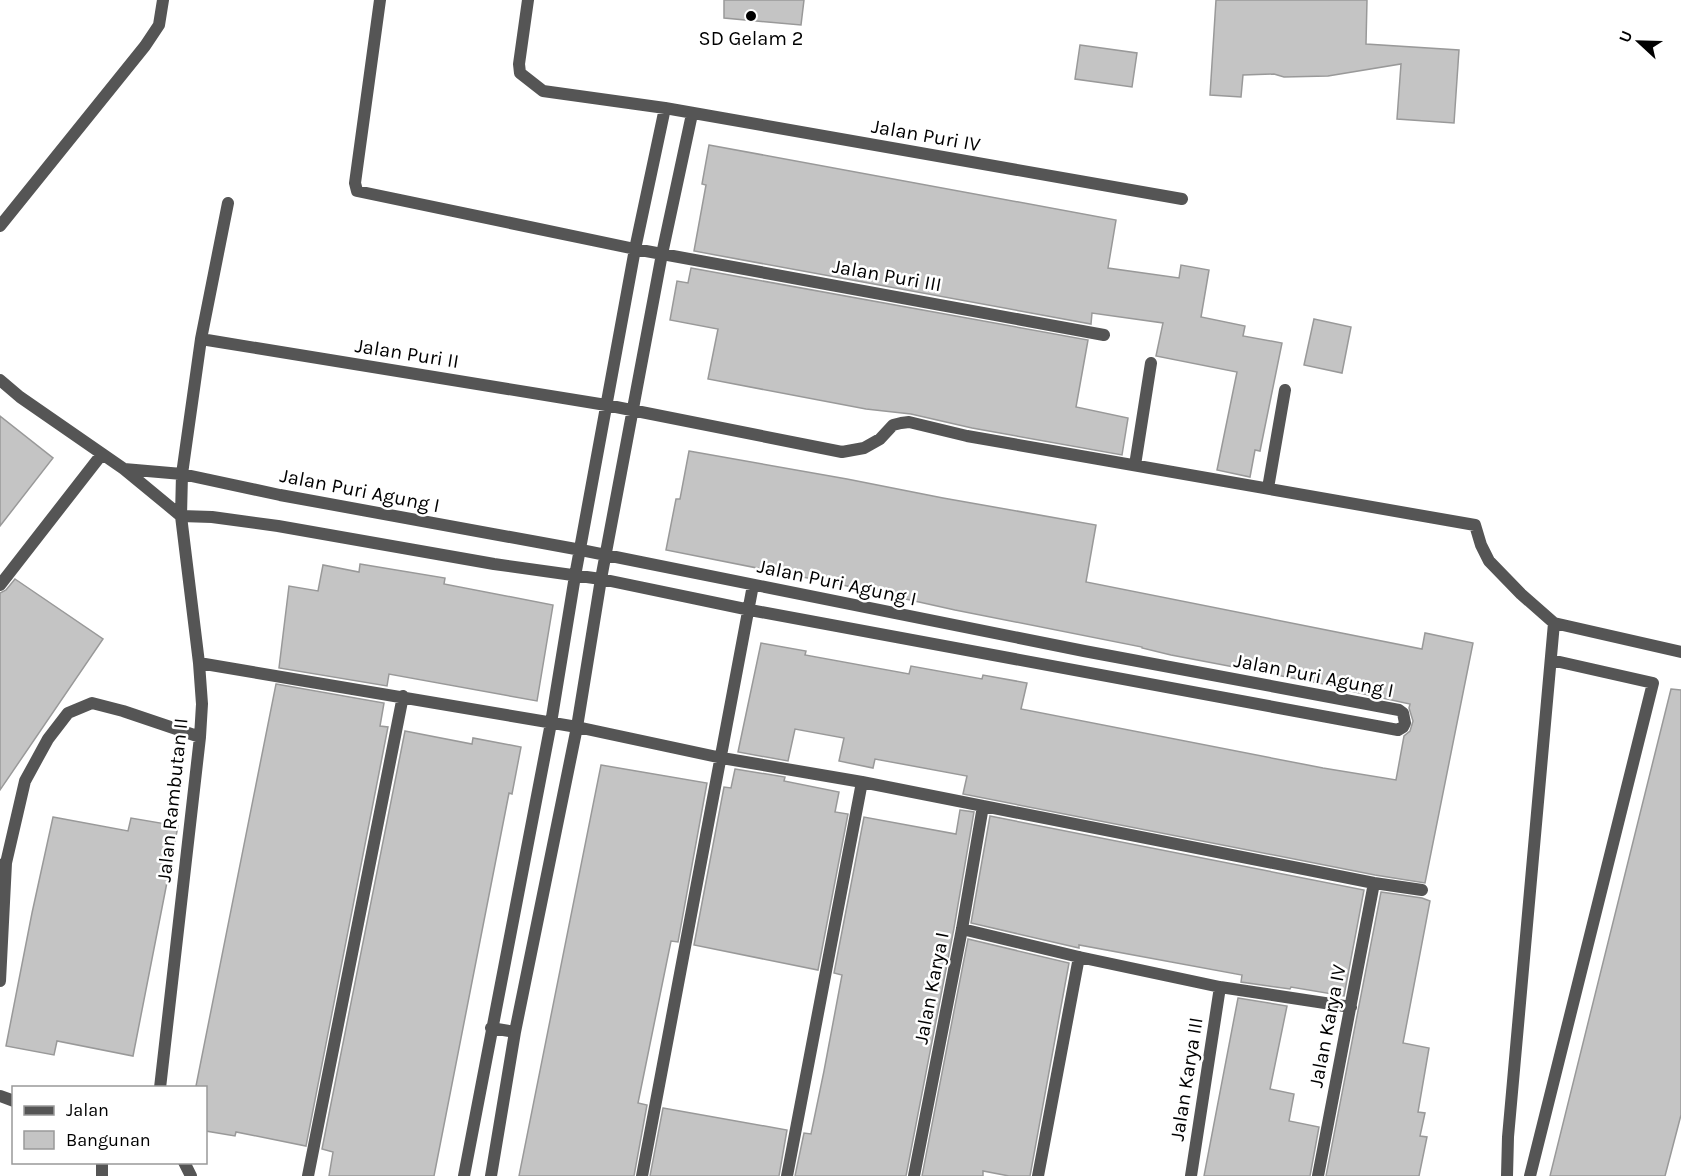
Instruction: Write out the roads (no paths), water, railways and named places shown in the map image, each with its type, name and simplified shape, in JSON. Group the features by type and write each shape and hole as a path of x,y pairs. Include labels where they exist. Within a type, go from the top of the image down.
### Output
{"street":[{"path":"0,226 146,46 159,25 163,0"},
{"name":"Jalan Puri III","path":"380,0 355,183 357,191 634,249 1104,335"},
{"path":"464,1176 551,723 634,249 665,108 543,91 526,79 520,73 519,64 528,0"},
{"name":"Jalan Puri IV","path":"665,108 1182,199"},
{"path":"491,1176 514,1032 577,727 601,579 662,254 692,114"},
{"name":"Jalan Rambutan II","path":"160,1086 202,704 181,516 182,474 201,339 228,203"},
{"name":"Jalan Puri II","path":"201,339 606,405 842,452 864,448 893,426 909,422 967,436 1475,525 1481,545 1490,561 1508,582 1554,623"},
{"path":"1135,465 1151,363"},
{"path":"0,380 20,398 124,469 181,516"},
{"path":"1268,488 1285,390"},
{"path":"0,585 102,454"},
{"name":"Jalan Puri Agung I","path":"124,469 182,474 292,497 581,550 1121,659 1399,710 1403,713 1405,723 1398,729 750,610 601,579 278,526 212,517 181,516"},
{"path":"642,1176 753,585"},
{"path":"1507,1176 1508,1137 1554,623 1681,652"},
{"path":"1118,678 1121,659"},
{"path":"1530,1176 1653,682 1551,660"},
{"path":"199,663 577,727 722,758 862,782 1374,883 1422,890"},
{"path":"308,1176 403,696"},
{"path":"0,981 3,864 25,781 48,740 68,713 92,703 200,737"},
{"path":"787,1176 862,782"},
{"name":"Jalan Karya I","path":"914,1176 962,929 983,806"},
{"name":"Jalan Karya IV","path":"1318,1176 1374,883"},
{"path":"962,929 1220,987 1351,1007"},
{"path":"1038,1176 1079,957"},
{"name":"Jalan Karya III","path":"1191,1176 1220,987"},
{"path":"491,1028 514,1032"}],"place":[{"name":"SD Gelam 2","path":"751,16"}]}
